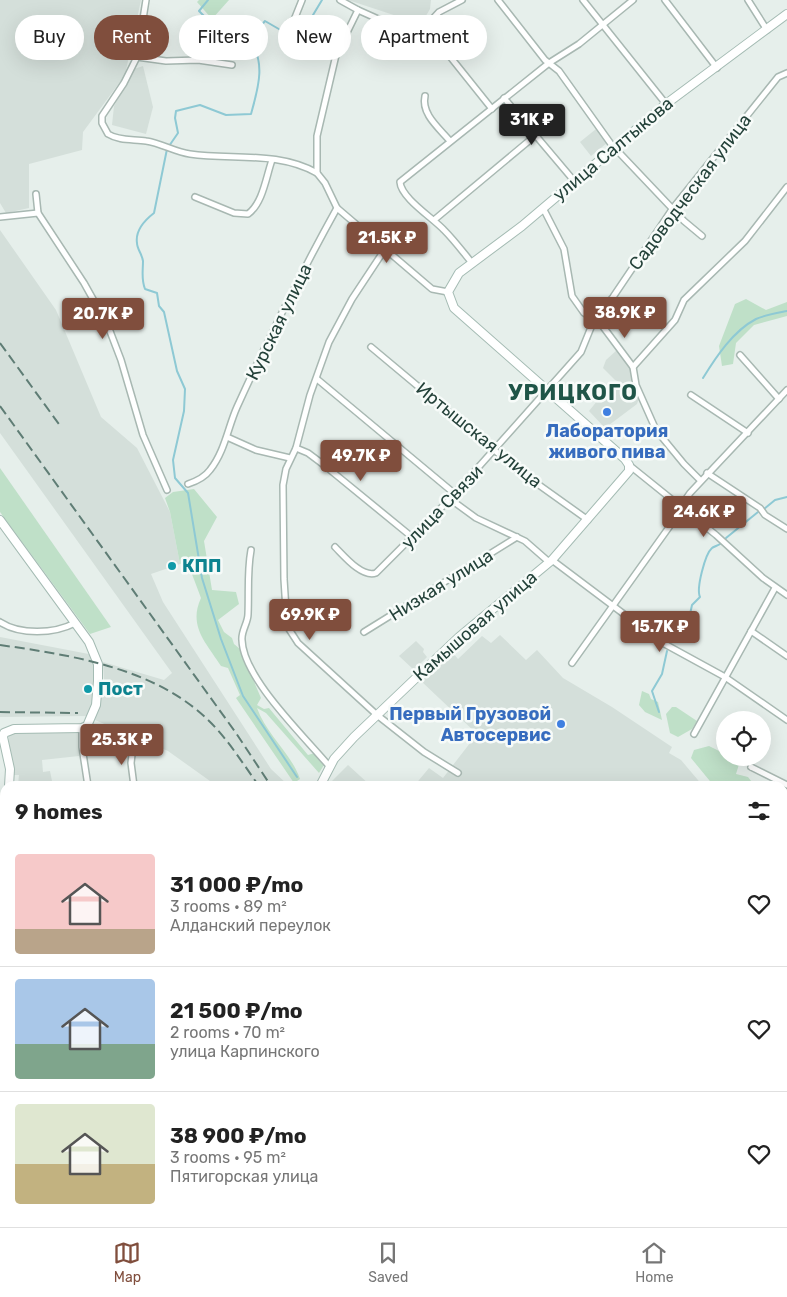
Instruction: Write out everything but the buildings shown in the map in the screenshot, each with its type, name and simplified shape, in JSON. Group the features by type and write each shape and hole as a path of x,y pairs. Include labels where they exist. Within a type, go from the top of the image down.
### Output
{"main road":[{"name":"улица Салтыкова","path":"448,292 456,277 472,263 496,247 666,104 717,68 787,14"},
{"path":"448,292 450,301 457,312 625,459 629,465"},
{"name":"Камышовая улица","path":"322,781 329,766 339,752 377,715 459,637 551,561 627,475 629,465"},
{"path":"0,520 89,642 98,664 97,698 89,724 82,728 7,730 3,737 10,769 9,781"}],"street":[{"path":"144,15 146,0"},
{"path":"296,15 302,0"},
{"path":"340,0 369,15"},
{"path":"436,15 462,0"},
{"path":"498,0 549,64 559,72 616,148 684,221 702,236"},
{"path":"583,0 666,104"},
{"path":"472,263 434,220 414,203 400,186 400,182 504,98 579,44 633,0"},
{"path":"665,0 717,68"},
{"path":"748,0 767,30"},
{"path":"317,173 317,136 332,66 340,43 358,10"},
{"path":"136,60 124,83 105,109 102,123 104,130 112,137 156,142 183,153 234,155 302,166 317,173 337,208 432,289 448,292"},
{"path":"159,60 198,60 232,65"},
{"path":"453,60 492,109"},
{"name":"Садоводческая улица","path":"548,391 581,352 594,320 613,297 673,208 778,77 787,73"},
{"path":"425,96 423,104 426,113 450,141"},
{"path":"504,98 575,182"},
{"path":"434,220 536,135"},
{"path":"195,197 234,213 248,214 256,207 272,160"},
{"path":"632,368 676,320 684,300 745,241 787,187"},
{"path":"36,194 38,213 84,282 108,326 121,360 143,435 167,490"},
{"name":"Курская улица","path":"188,484 203,477 211,469 227,437 237,408 284,306 337,208"},
{"path":"543,208 564,249 572,296 584,313 605,329 632,368 636,386 656,430 700,480"},
{"path":"0,217 38,213"},
{"path":"385,249 340,319 310,395 296,448 290,458 284,485 284,594 287,626 298,643 377,715 424,752 458,773"},
{"name":"Иртышская улица","path":"371,347 495,450 588,520"},
{"path":"740,355 779,399"},
{"path":"317,379 455,494"},
{"path":"572,663 677,516 681,506 700,480 748,433 787,390"},
{"name":"улица Связи","path":"335,548 362,571 372,574 379,570 455,494 548,391"},
{"path":"691,395 748,433"},
{"path":"227,437 256,450 290,458"},
{"path":"296,448 308,453 324,465 412,537"},
{"path":"629,465 681,506 775,588 787,595"},
{"path":"707,473 760,508 765,515 787,529"},
{"path":"450,499 476,518 517,537 534,548 662,642 725,677 787,720"},
{"path":"405,530 420,529"},
{"name":"Низкая улица","path":"364,632 517,537"},
{"path":"251,550 247,572 248,615 242,636 245,660 254,677 270,698 329,766"},
{"path":"694,734 775,588"},
{"path":"0,622 21,631 63,629 75,623"},
{"path":"751,631 787,656"},
{"path":"82,728 82,747 87,781"},
{"path":"133,746 131,763 133,781"},
{"path":"751,767 779,781"}],"shaded area":[{"path":"0,0 141,0 138,15 94,15 94,60 128,60 125,75 83,132 82,150 29,164 29,208 6,213 0,203"},
{"path":"348,0 431,0 430,9 426,15 394,15"},
{"path":"143,66 153,107 146,134 112,125 114,106 134,69"},
{"path":"596,129 607,143 591,156 580,142"},
{"path":"0,230 56,310 101,417 137,448 170,512 180,564 151,574 163,602 271,769 284,781 210,781 168,751 95,720 104,681 103,662 164,680 172,673 0,433"},
{"path":"617,350 631,369 634,380 631,384 626,385 615,380 603,368 606,360"},
{"path":"611,384 624,389 634,388 639,398 637,404 605,428 589,411"},
{"path":"500,635 526,660 537,650 563,678 612,707 672,747 669,753 681,760 699,781 418,781 429,768 443,778 477,734 421,681 452,652 458,659 482,636 491,643"},
{"path":"0,637 94,655 93,700 88,716 0,717"},
{"path":"416,641 424,649 423,652 427,657 414,670 399,656"},
{"path":"78,729 79,756 42,760 43,772 50,771 52,781 18,781 19,775 12,775 8,732"},
{"path":"348,765 366,781 332,781"}],"green space":[{"path":"199,0 229,0 216,15 208,15 197,2"},
{"path":"746,299 766,310 787,302 787,316 754,325 736,343 733,364 722,366 719,346 735,304"},
{"path":"0,468 111,627 90,634 0,512"},
{"path":"194,489 217,517 204,541 212,590 236,592 239,604 218,620 224,632 232,638 234,644 240,649 261,698 257,705 264,709 269,708 308,755 315,753 324,765 319,773 266,713 257,708 266,726 296,770 300,779 293,781 236,698 240,695 228,668 221,666 200,634 197,617 201,598 187,561 180,564 170,512 165,498 173,492"},
{"path":"642,691 658,702 662,720 645,712 639,705"},
{"path":"672,707 676,707 697,721 692,729 678,737 670,733 666,714"},
{"path":"709,746 716,750 716,766 738,766 736,774 748,777 751,781 710,781 691,758 694,750"}],"waterway":[{"path":"208,0 199,11 209,21 227,28 233,44 248,39 254,47 259,65 259,75 251,114 226,115 200,105 176,111 175,118 178,133 167,149 154,213 144,222 139,230 137,245 143,261 142,275 145,289 157,293 159,306 164,312 177,371 185,389 184,411 173,460 175,478 188,493 202,578 221,639 243,696 297,777"},
{"path":"313,15 322,0"},
{"path":"268,23 278,29"},
{"path":"703,378 719,353 740,330 756,319 787,311"},
{"path":"764,509 775,500 787,497"},
{"path":"726,538 758,512"},
{"path":"671,641 689,619 692,605 700,597 700,580 709,551 720,544"},
{"path":"659,712 652,691 662,674 667,651"}],"railway":[{"path":"0,343 61,427"},
{"path":"0,406 236,733 268,781"},
{"path":"0,645 83,659 138,676 163,688 187,702 215,727 229,743 256,781"},
{"path":"0,712 78,713"}],"place":[{"name":"Лаборатория живого пива","path":"607,412"},
{"name":"КПП","path":"172,566"},
{"name":"Пост","path":"88,689"},
{"name":"Первый Грузовой Автосервис","path":"561,724"}],"district":[{"name":"УРИЦКОГО","path":"573,392"}]}
